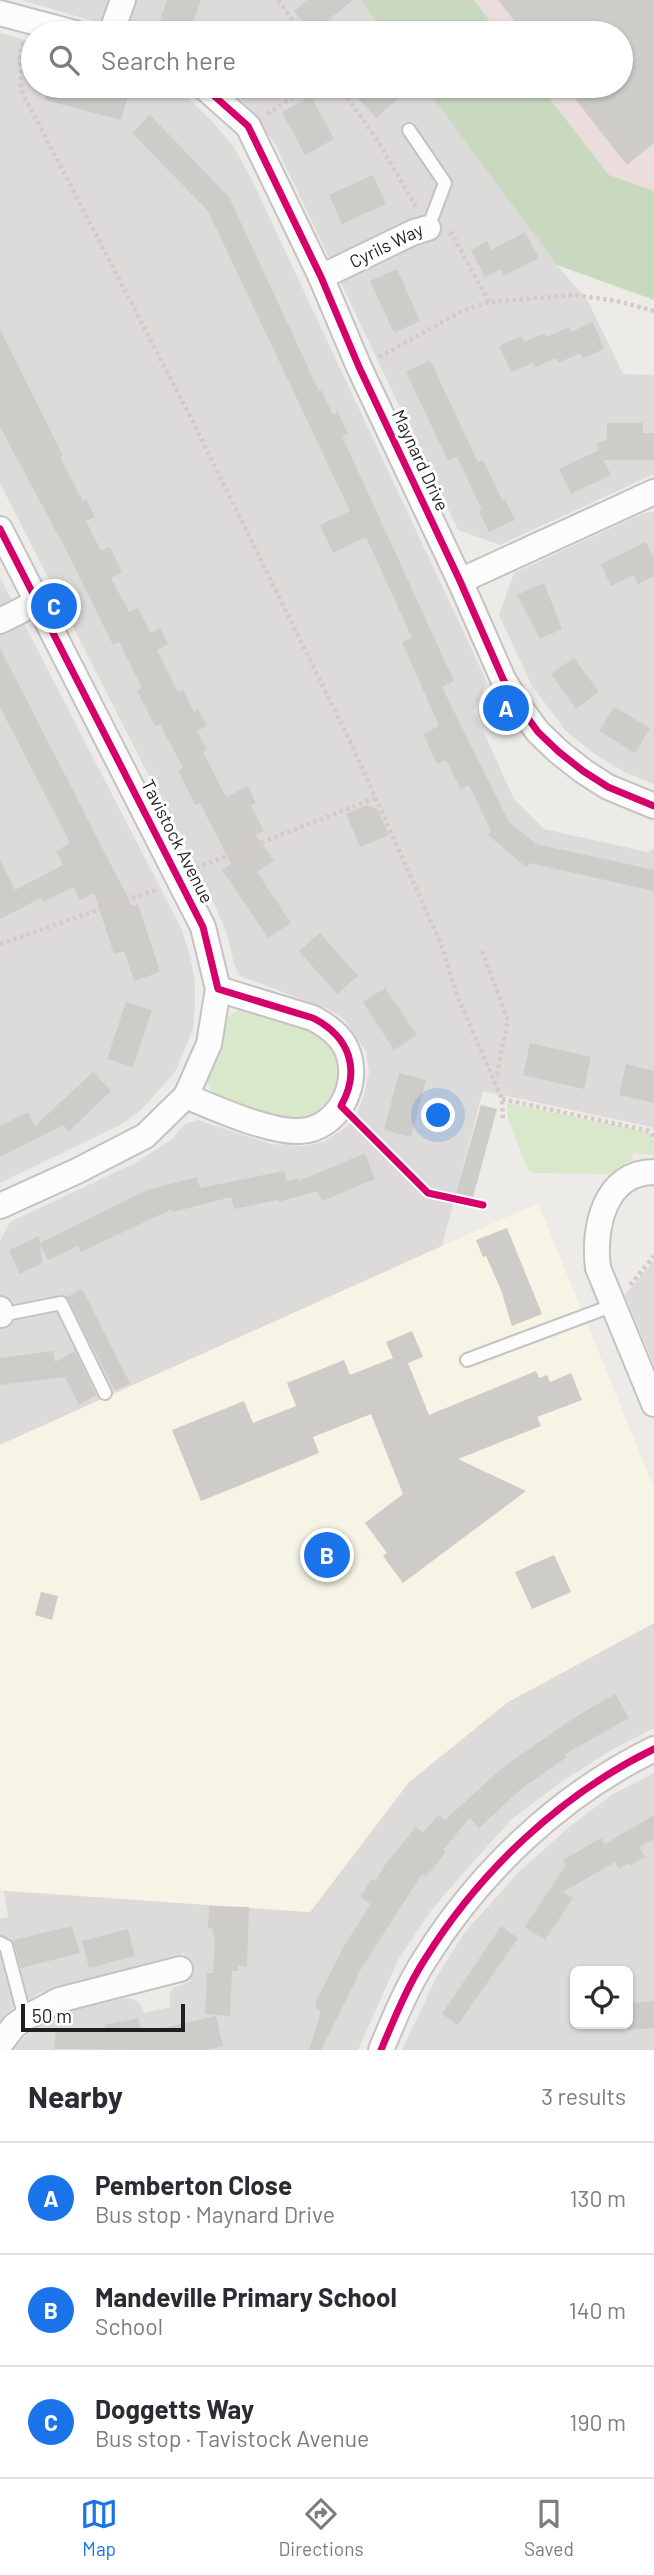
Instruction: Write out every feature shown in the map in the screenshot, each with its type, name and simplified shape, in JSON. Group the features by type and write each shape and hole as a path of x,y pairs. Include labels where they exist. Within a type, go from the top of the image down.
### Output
{"street":[{"path":"115,21 122,0"},
{"path":"0,13 29,21"},
{"name":"Maynard Drive","path":"216,98 248,126 321,277 359,367 503,679 538,732 559,752 608,788 654,806"},
{"name":"Cyrils Way","path":"321,277 414,232 428,228"},
{"path":"460,581 654,492"},
{"name":"Tavistock Avenue","path":"0,528 203,927 218,989 209,1044 186,1096 145,1136 0,1206"},
{"path":"0,621 38,602"},
{"path":"186,1096 279,1129 299,1131 313,1129 330,1120 348,1094 352,1077 346,1048 327,1025 313,1018 218,989"},
{"path":"650,1172 616,1186 605,1204 598,1225 595,1248 598,1268 654,1404"},
{"path":"382,2050 424,1960 459,1911 499,1863 547,1818 599,1781 654,1749"},
{"path":"0,2044 24,2018 59,2000 180,1969"}],"lane":[{"name":"Cyrils Way","path":"409,130 445,183 428,228"},
{"path":"1,1312 61,1303 104,1393"},
{"path":"467,1360 614,1305"},
{"path":"0,1942 6,1946 24,2018"}],"path":[{"path":"278,0 293,21"},
{"path":"21,52 21,90"},
{"path":"25,98 197,429 350,741 436,932 457,995 502,1099 503,1121"},
{"path":"248,126 291,98"},
{"path":"348,98 376,138 428,228 452,234 489,302"},
{"path":"359,367 462,311 489,302 575,295 617,301 654,311"},
{"path":"482,951 508,1020 497,1074 492,1076"},
{"path":"502,1099 649,1131 654,1137"},
{"path":"614,1305 654,1256"}],"shaded area":[{"path":"21,0 361,0 376,21 93,21"},
{"path":"474,0 654,0 654,191 609,175 549,98 633,98 633,21 490,21"},
{"path":"0,33 21,39 21,98 187,98 233,146 251,178 487,682 474,711 514,799 544,829 648,852 654,849 654,1131 651,1127 483,1091 442,1246 0,1445 0,1241 10,1222 135,1163 171,1140 185,1124 198,1120 271,1144 304,1146 323,1142 348,1126 357,1114 369,1072 366,1052 345,1020 330,1010 240,976 215,906 0,483"},
{"path":"240,98 433,98 557,265 588,301 623,374 654,375 654,474 500,545 458,530 276,146"},
{"path":"654,512 654,784 626,773 596,755 566,731 532,686 499,615 514,573 644,513"},
{"path":"0,577 181,928 195,982 195,1008 193,1029 175,1072 141,1110 120,1125 0,1183"},
{"path":"538,1203 654,1488 654,1623 508,1702 409,1782 310,1912 0,1890 0,1445"},
{"path":"654,1260 654,1366 625,1295"},
{"path":"654,1623 654,1728 610,1751 561,1782 512,1819 430,1912 398,1960 358,2050 12,2050 35,2026 62,2013 125,1998 135,2000 144,2013 170,2007 173,1988 191,1981 184,1953 39,1993 25,2002 9,1943 0,1936 0,1919 8,1917 4,1891 310,1912 409,1782 508,1702"},
{"path":"654,1773 654,2050 402,2050 436,1978 465,1932 518,1873 569,1827 613,1794"},
{"path":"0,1951 15,2005 0,2021"}],"green space":[{"path":"361,0 474,0 490,21 376,21"},
{"path":"433,98 549,98 609,175 654,191 654,300 557,265"},
{"path":"240,1008 312,1029 331,1044 341,1071 332,1099 322,1110 308,1118 286,1122 215,1098 208,1078 229,1016"},
{"path":"507,1103 648,1132 654,1141 654,1155 633,1153 631,1160 609,1174 536,1173 528,1170 508,1118"}],"building":[{"path":"167,0 201,0 194,21 160,20"},
{"path":"307,0 353,0 327,21 302,21 294,11"},
{"path":"498,0 654,0 654,143 627,165 574,98 633,98 633,21 515,21"},
{"path":"46,98 127,98 121,120"},
{"path":"312,98 334,139 305,155 282,112"},
{"path":"358,98 398,98 376,118"},
{"path":"150,115 229,197 319,391 321,390 333,415 338,412 348,434 342,436 454,681 442,687 509,822 536,844 654,870 654,891 530,863 526,867 488,835 491,831 469,785 461,789 446,760 437,764 423,734 439,726 402,642 412,638 366,537 333,553 320,525 350,511 208,211 132,133"},
{"path":"373,175 386,204 342,224 329,195"},
{"path":"525,232 539,258 504,276 501,269 485,277 471,250 487,241 491,250"},
{"path":"397,269 420,321 394,333 370,281"},
{"path":"593,322 604,349 583,358 580,353 558,363 556,358 535,367 533,363 511,372 499,346 521,336 524,342 545,333 546,337 569,327 571,332"},
{"path":"0,329 63,456 60,457 83,501 86,499 95,517 86,521 101,551 110,547 122,572 111,578 129,612 138,608 151,633 160,628 168,644 157,650 178,692 183,689 194,712 198,709 207,726 197,731 207,750 203,752 226,797 248,786 256,803 251,806 264,831 256,835 274,861 257,872 291,923 268,938 222,870 231,864 200,803 195,805 178,770 183,768 160,724 155,726 137,691 142,688 119,642 113,645 0,427"},
{"path":"430,360 478,462 483,460 515,520 489,532 479,511 482,510 457,457 448,461 406,372"},
{"path":"607,423 643,423 643,433 654,433 654,460 604,460 602,457 611,475 571,494 559,469 599,450 596,444 607,439"},
{"path":"646,542 654,558 654,576 638,584 634,575 611,586 601,564"},
{"path":"544,583 562,629 540,639 517,595"},
{"path":"0,648 132,906 138,904 160,972 134,981 124,951 114,954 94,893 80,900 73,887 43,902 41,898 0,919 0,859 15,890 63,865 56,851 70,843 0,707"},
{"path":"574,658 599,692 576,709 551,674"},
{"path":"614,707 650,728 635,753 599,731"},
{"path":"367,805 377,809 389,835 360,847 346,814"},
{"path":"320,933 358,976 337,994 299,951"},
{"path":"385,988 417,1035 394,1050 363,1002"},
{"path":"126,1002 152,1010 133,1067 107,1059"},
{"path":"530,1043 591,1057 584,1089 523,1075"},
{"path":"626,1064 654,1071 654,1103 619,1095"},
{"path":"93,1072 111,1091 69,1131 63,1125 0,1157 0,1126 28,1112 35,1126"},
{"path":"399,1073 426,1080 411,1137 384,1130"},
{"path":"481,1105 497,1109 473,1197 456,1193"},
{"path":"365,1153 375,1179 322,1201 318,1191 278,1202 277,1200 234,1209 231,1197 173,1212 172,1209 81,1252 78,1246 48,1260 40,1245 42,1263 20,1274 9,1250 39,1236 40,1243 147,1190 197,1177 200,1188 284,1171 287,1181 298,1178 299,1181"},
{"path":"507,1228 542,1314 512,1326 501,1290 476,1240"},
{"path":"82,1289 130,1383 115,1391 67,1297"},
{"path":"412,1331 423,1357 408,1363 429,1415 536,1371 539,1378 547,1375 550,1382 571,1373 582,1400 537,1417 541,1426 458,1459 526,1491 403,1583 383,1556 387,1553 365,1523 403,1494 371,1414 313,1437 319,1453 201,1501 172,1430 244,1401 253,1423 296,1406 287,1383 344,1360 350,1375 393,1358 386,1342"},
{"path":"53,1351 55,1362 75,1351 96,1395 79,1405 65,1377 0,1385 0,1358"},
{"path":"554,1555 571,1592 532,1609 515,1572"},
{"path":"41,1592 58,1596 52,1620 35,1615"},
{"path":"615,1694 629,1718 565,1754 567,1757 521,1789 479,1828 470,1818 443,1850 446,1852 426,1877 422,1874 357,1975 321,2050 309,2050 321,2011 316,2008 316,2001 344,1946 371,1904 360,1897 416,1827 423,1833 438,1815 445,1820 502,1768 575,1717"},
{"path":"654,1815 654,1839 639,1847 645,1857 619,1869 615,1862 563,1892 573,1898 545,1940 525,1927 566,1865 563,1860 601,1838 605,1844"},
{"path":"209,1906 249,1907 247,1967 238,1966 238,1971 232,1971 230,2016 205,2014 207,1973 213,1973 215,1937 213,1929 208,1928"},
{"path":"72,1926 80,1953 21,1968 13,1940"},
{"path":"501,1926 518,1938 458,2025 442,2014"},
{"path":"128,1929 135,1956 89,1968 82,1941"},
{"path":"654,2001 654,2028 628,2030 633,2029 633,2003"},
{"path":"216,2016 223,2046 204,2050 54,2049 56,2028 106,2031 105,2025 138,2018 142,2033"}],"cycle path":[{"path":"216,98 248,126 321,277 359,367 503,679 522,710 538,732 583,771 608,787 654,806"},
{"path":"0,529 203,927 218,989 313,1018 326,1026 343,1045 351,1067 347,1093 341,1106 428,1193 483,1205"},
{"path":"381,2050 425,1959 447,1927 497,1866 555,1812 586,1789 654,1749"}],"place":[{"name":"Doggetts Way","path":"54,606"},
{"name":"Pemberton Close","path":"506,708"},
{"name":"Mandeville Primary School","path":"327,1555"}]}
